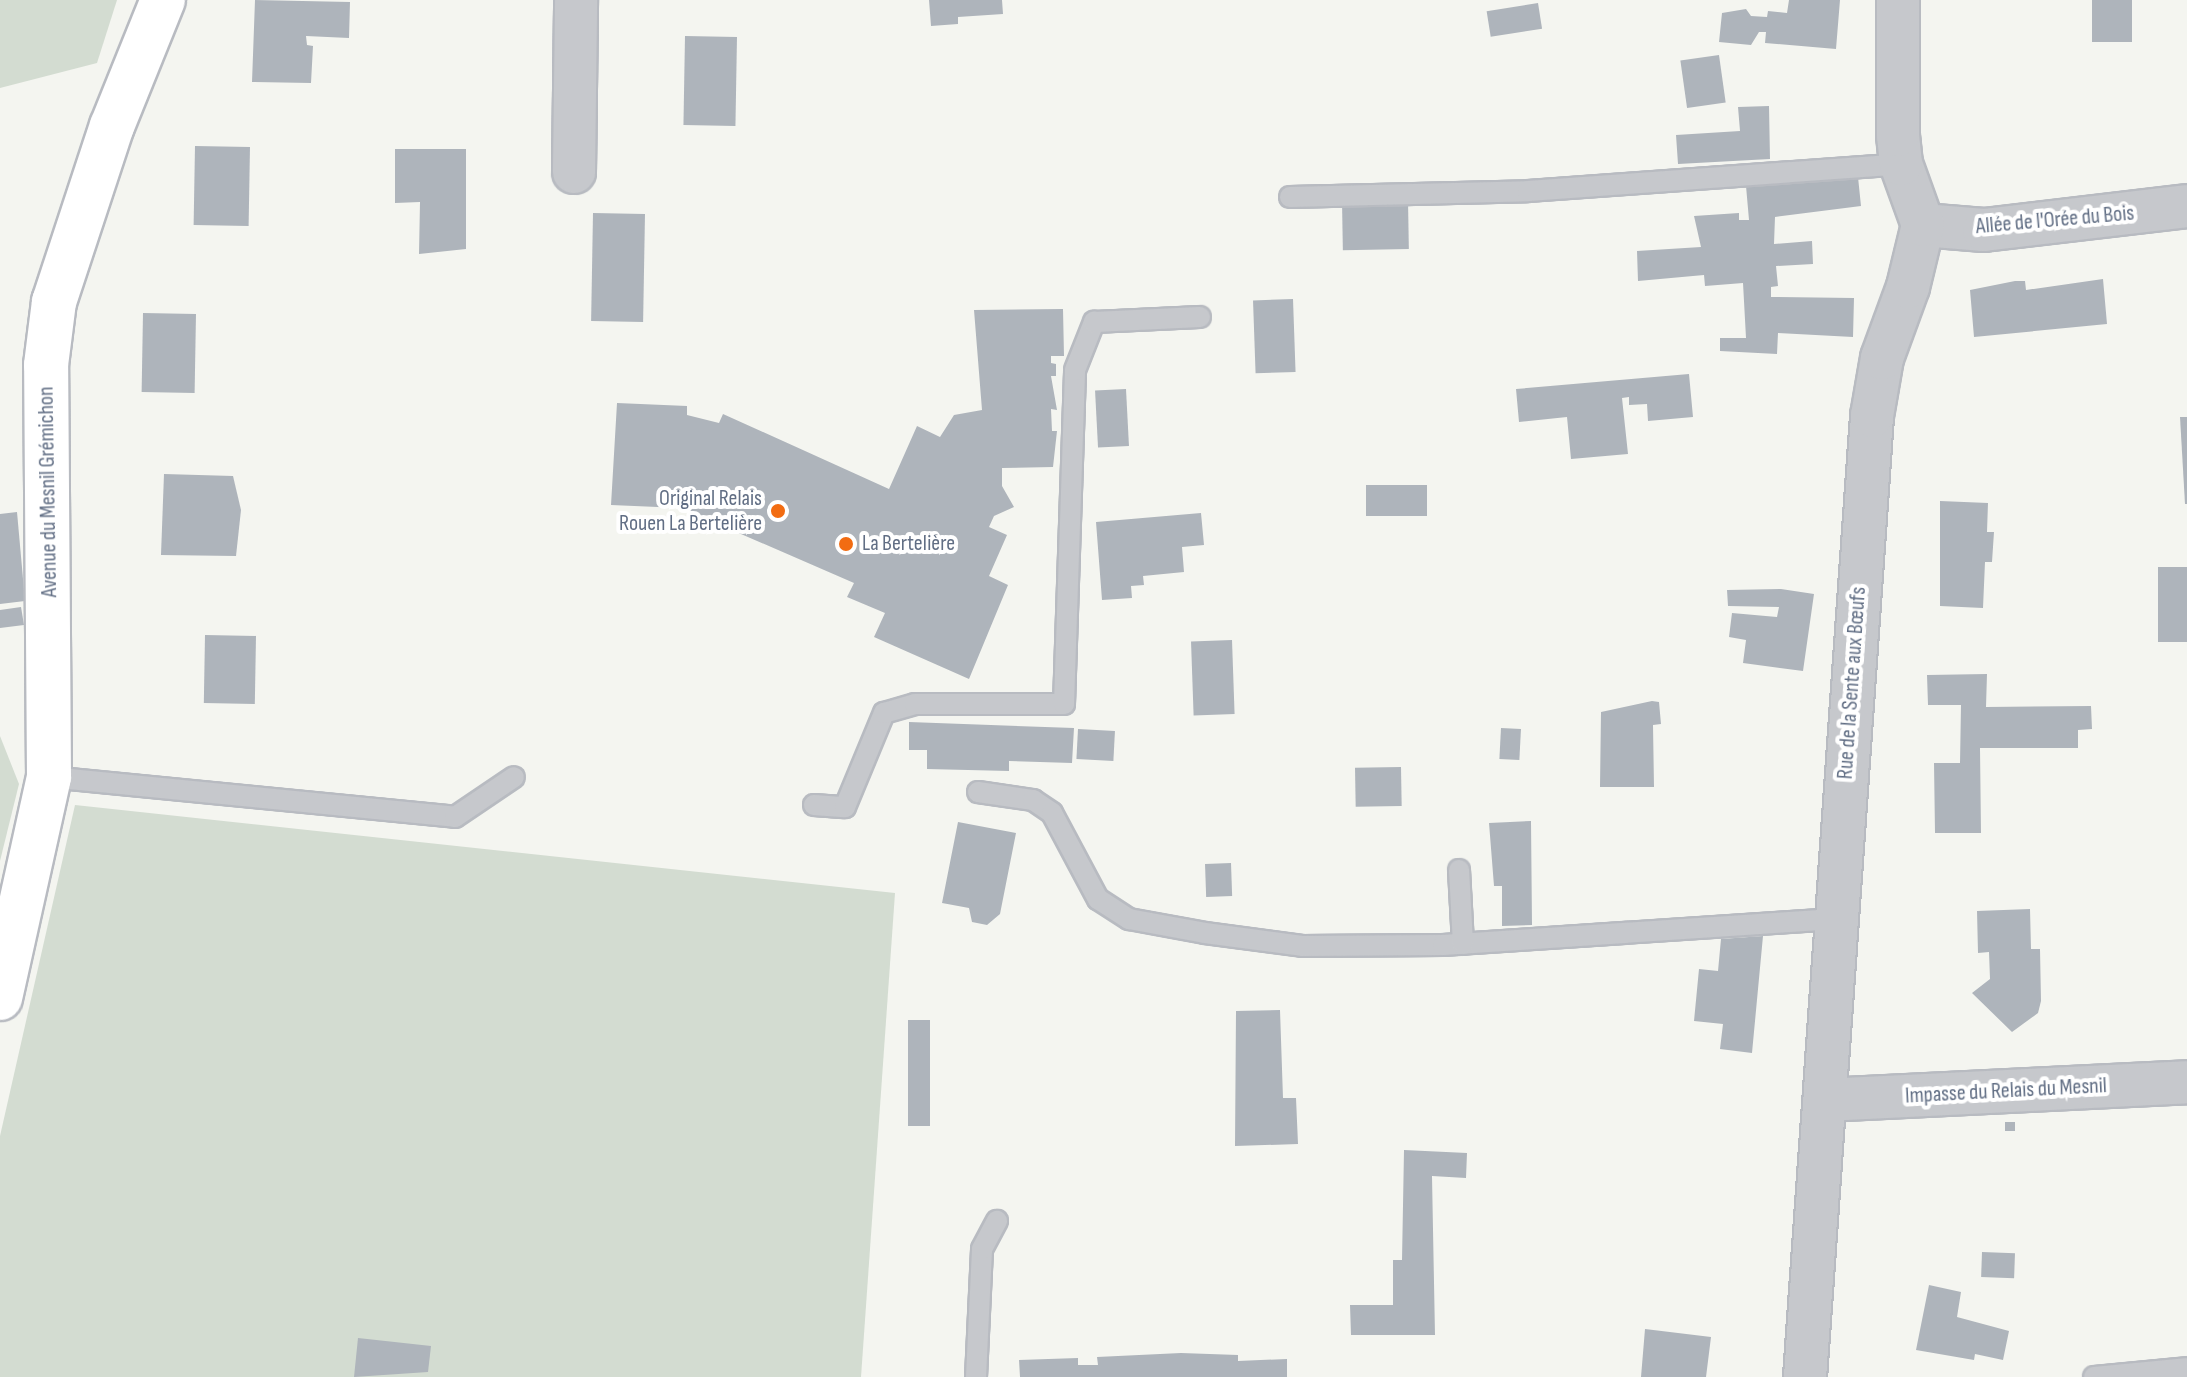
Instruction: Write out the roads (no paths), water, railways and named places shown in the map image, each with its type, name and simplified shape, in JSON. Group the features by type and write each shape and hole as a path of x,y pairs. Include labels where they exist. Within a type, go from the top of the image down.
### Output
{"street":[{"name":"Avenue du Mesnil Grémichon","path":"0,998 49,777 46,365 54,302 112,126 163,0"},
{"path":"574,172 576,0"},
{"path":"1898,0 1901,164 1923,225"},
{"name":"Allée de l'Orée du Bois","path":"1923,225 1984,230 2187,206"},
{"name":"Rue de la Sente aux Bœufs","path":"1805,1377 1872,416 1882,358 1908,287 1923,225"},
{"name":"Impasse du Relais du Mesnil","path":"1825,1100 2187,1082"}],"lane":[{"path":"1290,197 1528,191 1901,164"},
{"path":"814,805 845,807 884,713 915,704 1064,704 1075,370 1094,322 1200,317"},
{"path":"49,777 455,817 514,777"},
{"path":"978,792 1033,800 1052,813 1098,899 1129,919 1302,946 1463,944 1835,919"},
{"path":"1459,870 1463,944"},
{"path":"976,1377 982,1249 997,1221"},
{"path":"2094,1377 2187,1368"}],"place":[{"name":"Original Relais Rouen La Bertelière","path":"778,511"},
{"name":"La Bertelière","path":"846,544"}]}
